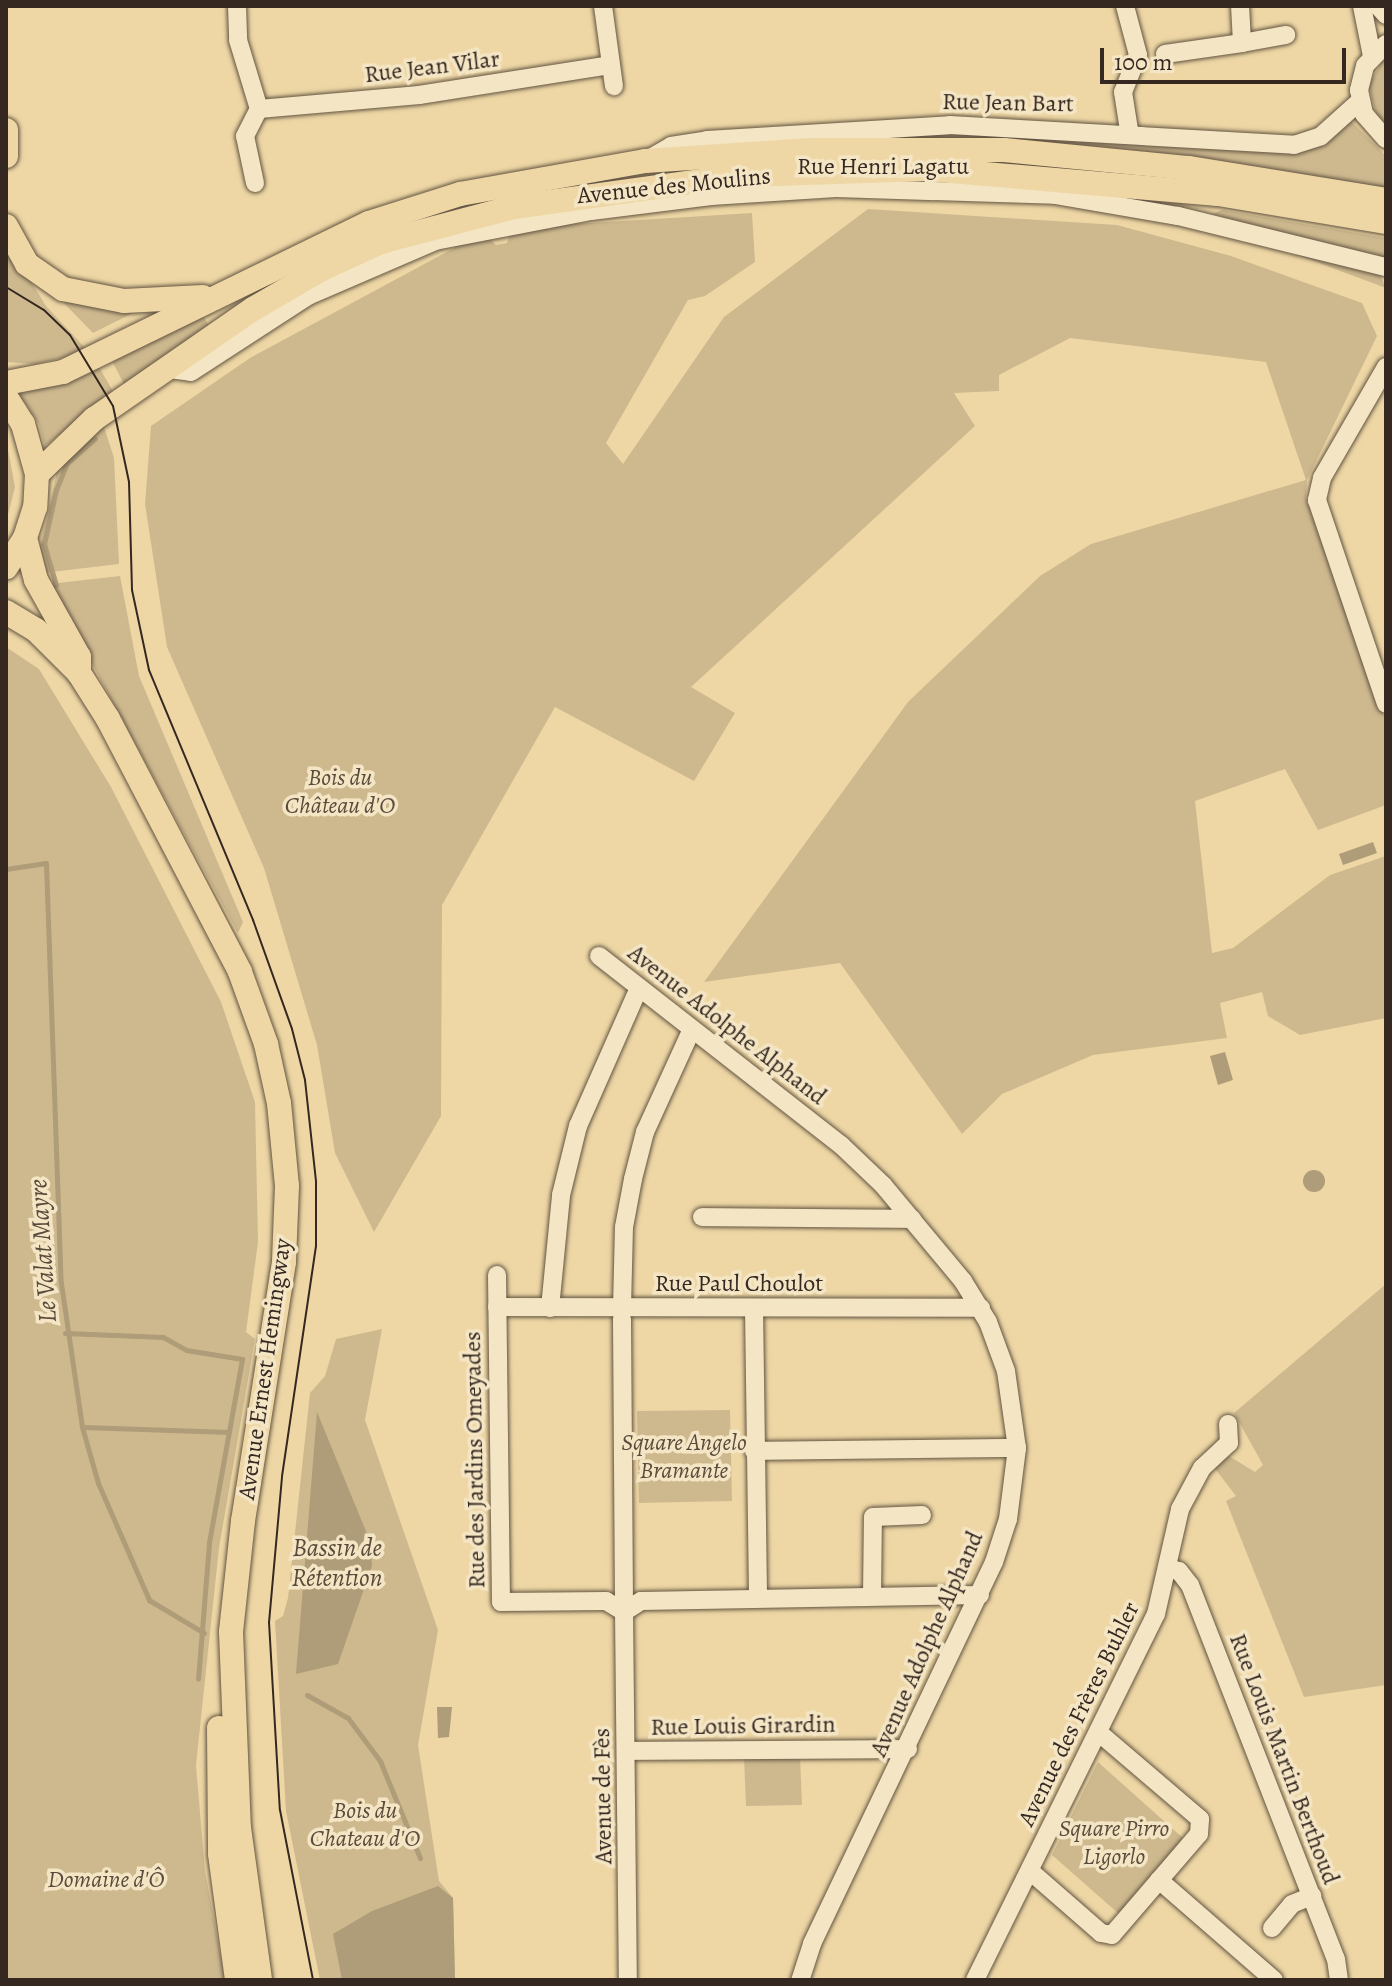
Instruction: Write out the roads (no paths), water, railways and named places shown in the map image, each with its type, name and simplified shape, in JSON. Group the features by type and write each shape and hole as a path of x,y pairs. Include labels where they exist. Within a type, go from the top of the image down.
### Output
{"main road":[{"path":"6,130 6,156"},
{"name":"Avenue des Moulins","path":"6,383 63,372 369,223 460,194 645,161 811,150 1004,150 1189,168 1386,200"},
{"name":"Avenue des Moulins","path":"37,474 72,436 253,309 381,242 463,217 646,185 745,175 927,169 1218,194 1386,222"},
{"path":"6,226 27,264 63,289 124,301 192,294 213,299"},
{"path":"6,397 23,424 37,474 35,507 25,538 6,567"},
{"name":"Avenue Ernest Hemingway","path":"25,538 36,580 79,657 79,673"},
{"name":"Avenue Ernest Hemingway","path":"6,612 36,630 79,673 222,930 258,1018 279,1103 287,1186 284,1262 243,1521 231,1632 239,1828 260,1980"},
{"name":"Avenue Ernest Hemingway","path":"231,1632 222,1656 218,1771 220,1854 237,1980"}],"street":[{"path":"237,6 238,40 259,109 245,136 255,183"},
{"path":"603,6 614,86"},
{"path":"1125,6 1138,55 1123,92 1129,131"},
{"path":"1240,6 1242,43"},
{"path":"1362,6 1379,50 1361,78 1360,101 1370,125 1386,139"},
{"path":"1378,6 1386,15"},
{"path":"1165,54 1286,35"},
{"name":"Rue Jean Vilar","path":"259,109 419,95 610,65"},
{"name":"Rue Jean Bart","path":"645,161 671,146 810,131 950,125 1129,131 1294,145 1321,136 1360,101"},
{"name":"Rue Henri Lagatu","path":"170,369 191,372 308,296 435,241 591,211 711,196 836,188 1055,195 1178,216 1386,267"},
{"path":"1386,367 1322,478 1317,500 1386,704"},
{"name":"Avenue Adolphe Alphand","path":"599,956 841,1145 912,1219 981,1308 1006,1371 1017,1448 1008,1519 980,1595 812,1944 800,1980"},
{"path":"550,1308 561,1195 578,1126 639,988"},
{"name":"Avenue de Fès","path":"628,1980 622,1314 624,1227 645,1132 692,1029"},
{"path":"702,1217 912,1219"},
{"name":"Rue des Jardins Omeyades","path":"497,1275 501,1602 606,1601 624,1606"},
{"name":"Rue Paul Choulot","path":"497,1307 622,1314 754,1308 981,1308"},
{"path":"754,1308 758,1596"},
{"name":"Avenue des Frères Buhler","path":"975,1980 1156,1614 1180,1509 1202,1468 1229,1443 1228,1424"},
{"path":"754,1451 1017,1448"},
{"path":"872,1595 873,1517 922,1515"},
{"name":"Rue Louis Martin Berthoud","path":"1167,1568 1179,1571 1190,1585 1312,1896 1339,1980"},
{"path":"624,1606 641,1601 758,1596 980,1595"},
{"path":"1030,1871 1101,1933 1112,1935 1199,1834 1200,1819 1098,1732"},
{"name":"Rue Louis Girardin","path":"626,1751 908,1749"},
{"path":"1159,1880 1274,1980"},
{"path":"1272,1928 1292,1904 1312,1896"}],"water":[{"path":"1373,842 1377,853 1343,865 1339,854"},
{"path":"1225,1052 1233,1080 1218,1085 1210,1056"},
{"path":"1314,1170 1322,1173 1325,1181 1322,1189 1314,1192 1306,1189 1303,1181 1306,1173"},
{"name":"Bassin de Rétention","path":"317,1412 370,1541 372,1566 338,1664 296,1674"},
{"path":"437,1707 452,1707 449,1737 438,1738"},
{"path":"438,1886 453,1898 455,1980 342,1980 333,1934 372,1911"}],"waterway":[{"path":"56,585 44,544 56,490 67,463 95,439"},
{"name":"Le Valat Mayre","path":"6,869 46,863 61,1283 82,1427 98,1483 149,1600 204,1633"},
{"path":"65,1333 163,1337 186,1350 242,1359 209,1543 198,1679"},
{"path":"83,1427 229,1432"},
{"name":"Le Valat Mayre","path":"307,1695 348,1718 380,1761 420,1858"}],"tram line":[{"path":"6,287 44,310 70,335 113,406 129,482 132,590 149,670 253,920 292,1029 305,1080 316,1182 316,1246 282,1477 269,1622 280,1810 313,1980"}],"park label":[{"name":"Bois du Château d'O","path":"340,792"},
{"name":"Square Angelo Bramante","path":"684,1457"},
{"name":"Bois du Chateau d'O","path":"365,1825"},
{"name":"Square Pirro Ligorlo","path":"1114,1843"},
{"name":"Domaine d'Ô","path":"106,1880"}]}
